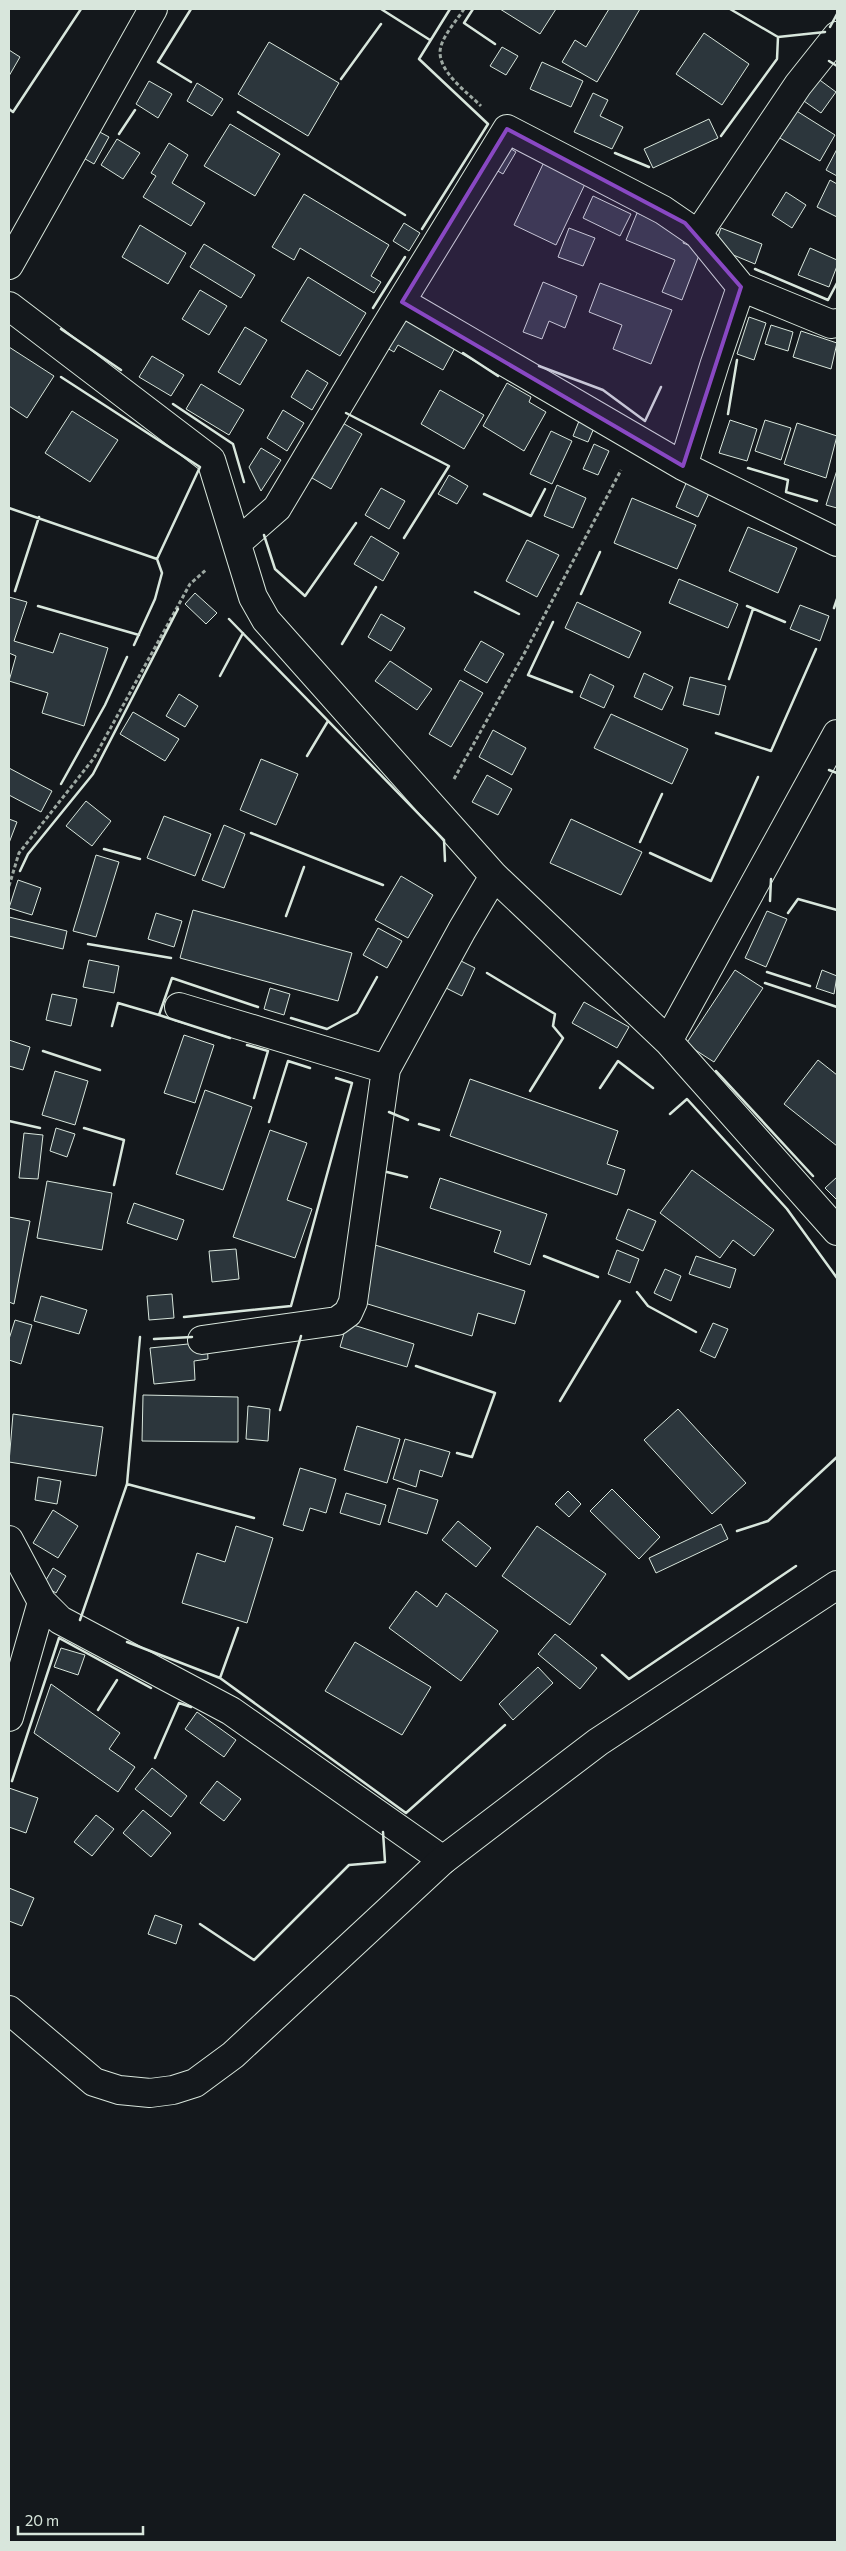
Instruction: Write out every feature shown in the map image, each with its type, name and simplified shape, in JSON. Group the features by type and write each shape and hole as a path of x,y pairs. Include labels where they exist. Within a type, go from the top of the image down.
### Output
{"street":[{"path":"9,265 152,9"},
{"path":"698,234 798,85 837,36"},
{"path":"238,543 277,508 378,339 508,129 663,210 698,234 741,287 831,324 837,323"},
{"path":"683,466 741,287"},
{"path":"402,302 683,466 837,542"},
{"path":"9,306 211,460 253,597 266,620 494,876 668,1041 837,1231"},
{"path":"668,1041 837,734"},
{"path":"202,1340 337,1321 348,1313 353,1302 386,1069 462,930 494,876"},
{"path":"179,1007 386,1069"},
{"path":"9,1540 42,1602 60,1620 77,1631 231,1711 443,1860"},
{"path":"9,2010 94,2082 119,2090 150,2093 173,2090 195,2083 233,2055 443,1860 598,1742 837,1585"},
{"path":"9,1717 42,1602"}],"path":[{"path":"464,9 441,46 440,59 447,72 508,129"},
{"path":"436,810 524,654 637,439"},
{"path":"9,886 19,853 94,758 190,584 238,543"}],"highlighted area":[{"path":"507,129 685,223 741,287 683,466 402,302"}],"building":[{"path":"500,9 556,9 540,34"},
{"path":"609,9 640,9 597,82 562,62 575,40 586,47"},
{"path":"704,33 749,64 722,105 676,74"},
{"path":"269,42 339,83 308,136 238,94"},
{"path":"502,47 518,56 506,75 490,66"},
{"path":"9,50 20,57 9,76"},
{"path":"542,62 583,81 571,107 530,89"},
{"path":"817,78 836,92 821,113 801,99"},
{"path":"149,81 172,94 158,118 136,104"},
{"path":"197,83 223,99 212,116 187,101"},
{"path":"593,93 608,100 600,116 623,127 612,149 574,132"},
{"path":"795,110 835,135 820,161 778,137"},
{"path":"709,119 718,138 653,168 644,149"},
{"path":"230,124 280,154 255,196 204,166"},
{"path":"96,130 109,137 94,164 80,156"},
{"path":"117,139 140,153 123,179 101,165"},
{"path":"169,143 188,155 172,183 205,203 191,226 143,197 156,176 151,173"},
{"path":"502,143 516,152 503,174 489,166"},
{"path":"837,149 837,176 826,170"},
{"path":"544,162 586,182 556,245 514,225"},
{"path":"830,180 837,184 837,217 817,207"},
{"path":"786,192 806,205 792,228 772,215"},
{"path":"304,194 389,245 371,276 381,282 374,293 300,248 294,260 272,247"},
{"path":"593,196 631,214 620,236 583,218"},
{"path":"637,213 687,233 683,243 701,250 682,300 662,292 675,260 626,240"},
{"path":"404,223 420,233 409,251 393,241"},
{"path":"140,225 186,253 168,284 122,257"},
{"path":"569,228 595,238 583,266 558,257"},
{"path":"721,228 762,244 755,264 714,247"},
{"path":"204,244 255,275 241,298 190,267"},
{"path":"810,248 837,260 837,266 829,287 798,275"},
{"path":"308,277 366,313 340,356 281,321"},
{"path":"543,282 577,296 565,328 549,321 542,339 523,332"},
{"path":"600,283 672,310 651,364 613,349 622,325 589,312"},
{"path":"200,290 227,306 209,335 182,319"},
{"path":"398,313 456,346 443,370 398,345 394,352 380,344"},
{"path":"749,317 766,323 754,360 737,354"},
{"path":"771,325 793,332 788,351 765,344"},
{"path":"245,327 267,340 240,385 218,372"},
{"path":"801,331 837,343 831,369 793,357"},
{"path":"9,347 54,376 27,418 9,406"},
{"path":"152,356 184,375 171,396 139,377"},
{"path":"307,370 328,383 312,410 291,397"},
{"path":"507,383 531,397 529,402 546,412 524,451 483,426"},
{"path":"201,384 244,410 229,435 186,409"},
{"path":"440,390 484,415 464,449 421,424"},
{"path":"283,410 304,423 287,451 267,438"},
{"path":"72,411 118,440 90,482 45,453"},
{"path":"332,417 362,434 331,489 300,471"},
{"path":"730,420 757,429 747,461 719,453"},
{"path":"765,420 791,428 781,460 755,451"},
{"path":"579,421 594,428 588,442 573,436"},
{"path":"797,423 837,436 826,478 784,464"},
{"path":"551,431 572,441 552,484 530,474"},
{"path":"594,444 609,451 598,475 583,469"},
{"path":"261,448 281,460 261,491 249,467"},
{"path":"837,470 837,508 826,505"},
{"path":"449,475 468,486 457,504 438,494"},
{"path":"687,481 710,491 698,517 676,507"},
{"path":"557,485 586,498 573,528 544,516"},
{"path":"381,488 405,501 389,529 365,515"},
{"path":"632,498 696,525 677,569 614,543"},
{"path":"748,527 797,548 778,593 729,571"},
{"path":"371,536 399,553 383,581 354,564"},
{"path":"527,540 559,555 537,597 506,581"},
{"path":"679,579 738,604 728,628 669,603"},
{"path":"195,593 217,613 206,624 185,604"},
{"path":"9,597 27,602 14,641 53,653 60,633 108,648 84,726 42,713 48,693 9,681 16,656 9,653"},
{"path":"577,602 641,632 629,658 565,628"},
{"path":"800,605 829,616 820,641 790,629"},
{"path":"381,614 405,628 391,651 368,637"},
{"path":"481,641 504,654 487,683 464,670"},
{"path":"390,661 432,689 417,710 375,681"},
{"path":"644,673 673,687 662,710 634,697"},
{"path":"590,674 614,686 604,708 580,697"},
{"path":"690,677 726,686 719,715 683,705"},
{"path":"460,680 483,693 451,747 429,734"},
{"path":"179,694 198,706 185,727 166,716"},
{"path":"133,712 179,739 165,761 120,734"},
{"path":"611,714 688,749 672,784 594,748"},
{"path":"493,730 526,748 512,775 479,757"},
{"path":"261,759 298,774 276,825 240,810"},
{"path":"9,768 52,791 41,812 9,795"},
{"path":"487,775 512,789 498,815 472,802"},
{"path":"86,801 111,821 92,846 66,826"},
{"path":"164,816 211,834 195,876 147,858"},
{"path":"9,819 17,822 9,843"},
{"path":"571,819 642,852 621,895 550,863"},
{"path":"224,825 245,834 224,888 202,880"},
{"path":"96,855 119,862 96,937 73,931"},
{"path":"401,876 433,895 408,938 375,920"},
{"path":"18,880 41,888 32,915 9,908"},
{"path":"193,910 352,953 338,1001 180,958"},
{"path":"767,911 787,919 766,967 745,958"},
{"path":"156,913 182,921 174,947 148,939"},
{"path":"9,917 67,931 63,949 9,936"},
{"path":"378,928 402,941 387,968 363,955"},
{"path":"453,957 475,968 462,996 440,985"},
{"path":"89,960 119,966 114,993 83,987"},
{"path":"735,970 763,988 714,1062 686,1044"},
{"path":"822,970 837,976 834,994 816,988"},
{"path":"270,988 290,994 284,1015 264,1009"},
{"path":"52,994 77,999 71,1026 46,1020"},
{"path":"584,1002 629,1027 617,1048 572,1023"},
{"path":"184,1035 214,1045 195,1103 164,1093"},
{"path":"9,1040 30,1047 23,1070 9,1066"},
{"path":"818,1060 837,1075 837,1146 784,1104"},
{"path":"55,1071 88,1081 75,1125 42,1115"},
{"path":"470,1079 618,1131 607,1164 625,1170 617,1195 450,1136"},
{"path":"205,1090 252,1107 223,1190 176,1174"},
{"path":"56,1128 75,1134 67,1157 50,1151"},
{"path":"270,1130 307,1143 287,1200 312,1209 295,1258 233,1237"},
{"path":"24,1133 43,1135 38,1179 19,1178"},
{"path":"692,1170 774,1230 754,1256 733,1240 720,1258 660,1213"},
{"path":"837,1177 837,1200 825,1188"},
{"path":"440,1178 547,1214 530,1265 494,1252 501,1231 430,1208"},
{"path":"47,1181 112,1193 102,1250 37,1238"},
{"path":"134,1203 184,1220 177,1240 127,1223"},
{"path":"628,1209 656,1221 643,1251 616,1239"},
{"path":"9,1217 30,1221 14,1304 9,1302"},
{"path":"375,1245 525,1291 515,1324 478,1313 472,1336 358,1301"},
{"path":"236,1249 239,1279 212,1282 209,1251"},
{"path":"617,1250 639,1259 630,1283 608,1274"},
{"path":"696,1256 736,1269 730,1288 689,1274"},
{"path":"665,1269 681,1276 671,1301 654,1293"},
{"path":"172,1294 174,1318 149,1320 147,1296"},
{"path":"41,1296 87,1310 79,1334 34,1321"},
{"path":"15,1320 32,1325 21,1364 9,1360 9,1339"},
{"path":"347,1323 414,1344 407,1367 340,1347"},
{"path":"713,1323 728,1329 715,1358 700,1351"},
{"path":"207,1342 208,1359 194,1361 195,1380 154,1384 150,1348"},
{"path":"143,1395 238,1397 238,1442 142,1441"},
{"path":"248,1406 270,1409 268,1441 246,1439"},
{"path":"678,1409 746,1483 712,1514 644,1440"},
{"path":"13,1414 103,1427 96,1476 9,1462"},
{"path":"357,1426 400,1439 387,1483 344,1470"},
{"path":"405,1439 450,1452 442,1477 420,1470 416,1487 393,1479"},
{"path":"300,1468 336,1479 326,1513 310,1508 303,1531 283,1525"},
{"path":"38,1477 61,1481 57,1504 35,1500"},
{"path":"398,1488 438,1500 427,1534 388,1522"},
{"path":"612,1489 660,1537 639,1559 590,1511"},
{"path":"568,1491 581,1504 569,1517 555,1504"},
{"path":"346,1493 386,1505 380,1525 340,1513"},
{"path":"53,1510 78,1526 58,1558 33,1543"},
{"path":"458,1521 491,1548 476,1567 442,1540"},
{"path":"721,1524 728,1539 656,1573 649,1558"},
{"path":"236,1526 273,1538 247,1623 182,1603 197,1553 225,1562"},
{"path":"537,1526 606,1574 570,1625 502,1576"},
{"path":"53,1568 66,1576 56,1593 43,1585"},
{"path":"416,1591 437,1607 446,1593 498,1631 461,1681 389,1628"},
{"path":"555,1634 597,1668 580,1689 538,1654"},
{"path":"355,1642 431,1687 402,1735 325,1691"},
{"path":"61,1648 85,1655 78,1675 54,1667"},
{"path":"538,1667 553,1683 513,1720 499,1704"},
{"path":"51,1684 120,1733 109,1749 135,1767 118,1792 34,1733"},
{"path":"197,1712 236,1740 224,1757 185,1729"},
{"path":"152,1768 187,1796 171,1817 135,1789"},
{"path":"217,1781 241,1799 224,1821 200,1803"},
{"path":"9,1788 38,1798 26,1833 9,1827"},
{"path":"143,1810 171,1833 151,1857 123,1833"},
{"path":"96,1815 114,1829 92,1856 74,1842"},
{"path":"9,1888 34,1898 22,1926 9,1921"},
{"path":"155,1915 182,1925 176,1944 148,1934"}],"wall":[{"path":"9,109 13,112 81,9"},
{"path":"191,9 158,62 191,82"},
{"path":"381,9 430,40"},
{"path":"422,229 488,124 419,59 450,9"},
{"path":"473,9 464,23 495,44"},
{"path":"730,9 778,37 825,32"},
{"path":"830,27 837,14"},
{"path":"341,79 381,24"},
{"path":"721,136 777,59 778,37"},
{"path":"829,61 837,66"},
{"path":"119,134 135,110"},
{"path":"238,112 405,215"},
{"path":"615,153 649,167"},
{"path":"373,308 405,257"},
{"path":"755,269 828,300 837,283"},
{"path":"61,329 121,370"},
{"path":"463,353 498,376"},
{"path":"728,414 737,360"},
{"path":"539,366 603,390 645,421 661,387"},
{"path":"61,377 200,467 157,559"},
{"path":"173,404 233,444 244,482"},
{"path":"346,413 449,466 404,538"},
{"path":"748,468 788,480 786,492 817,501"},
{"path":"484,494 531,516 545,489"},
{"path":"9,508 157,559 162,573 155,599 134,645"},
{"path":"15,591 39,517"},
{"path":"264,535 275,569 305,596 356,523"},
{"path":"581,594 600,552"},
{"path":"342,644 376,587"},
{"path":"475,592 519,614"},
{"path":"834,608 837,599"},
{"path":"38,606 139,635"},
{"path":"747,606 785,622"},
{"path":"20,871 28,854 93,774 178,609"},
{"path":"729,679 753,609"},
{"path":"229,619 444,840 445,861"},
{"path":"553,622 528,675 572,692"},
{"path":"220,676 243,633"},
{"path":"716,733 771,751 816,649"},
{"path":"61,784 105,705 127,657"},
{"path":"307,756 328,721"},
{"path":"829,770 837,773"},
{"path":"650,853 711,881 758,777"},
{"path":"640,842 662,794"},
{"path":"251,833 383,885"},
{"path":"104,849 140,859"},
{"path":"286,916 304,867"},
{"path":"770,901 771,879"},
{"path":"788,913 798,899 837,910"},
{"path":"88,944 171,958"},
{"path":"767,972 810,986"},
{"path":"487,973 555,1014 553,1026 563,1038 530,1091"},
{"path":"291,1018 327,1029 357,1013 377,977"},
{"path":"230,1038 159,1015 172,978 258,1007"},
{"path":"765,983 837,1007"},
{"path":"112,1026 118,1003 159,1015"},
{"path":"247,1045 268,1051 254,1098"},
{"path":"43,1051 100,1070"},
{"path":"269,1122 288,1061 310,1068"},
{"path":"600,1088 618,1061 653,1088"},
{"path":"716,1071 813,1176"},
{"path":"184,1317 291,1306 352,1083 336,1078"},
{"path":"670,1114 687,1099 787,1209 837,1278"},
{"path":"389,1112 408,1120"},
{"path":"9,1121 40,1128"},
{"path":"419,1124 439,1130"},
{"path":"84,1128 124,1140 114,1185"},
{"path":"387,1172 407,1177"},
{"path":"544,1256 598,1277"},
{"path":"637,1292 648,1306 696,1332"},
{"path":"560,1401 620,1301"},
{"path":"280,1410 301,1336"},
{"path":"140,1337 127,1484 254,1518"},
{"path":"154,1339 192,1337"},
{"path":"416,1366 495,1393 472,1457 457,1453"},
{"path":"737,1531 768,1521 837,1457"},
{"path":"80,1620 127,1484"},
{"path":"602,1655 629,1679 796,1566"},
{"path":"220,1678 238,1628"},
{"path":"12,1781 59,1638 151,1688"},
{"path":"127,1642 220,1678 406,1813 505,1725"},
{"path":"98,1710 117,1680"},
{"path":"155,1758 179,1703 191,1707"},
{"path":"200,1924 254,1960 349,1865 385,1862 383,1832"}]}
